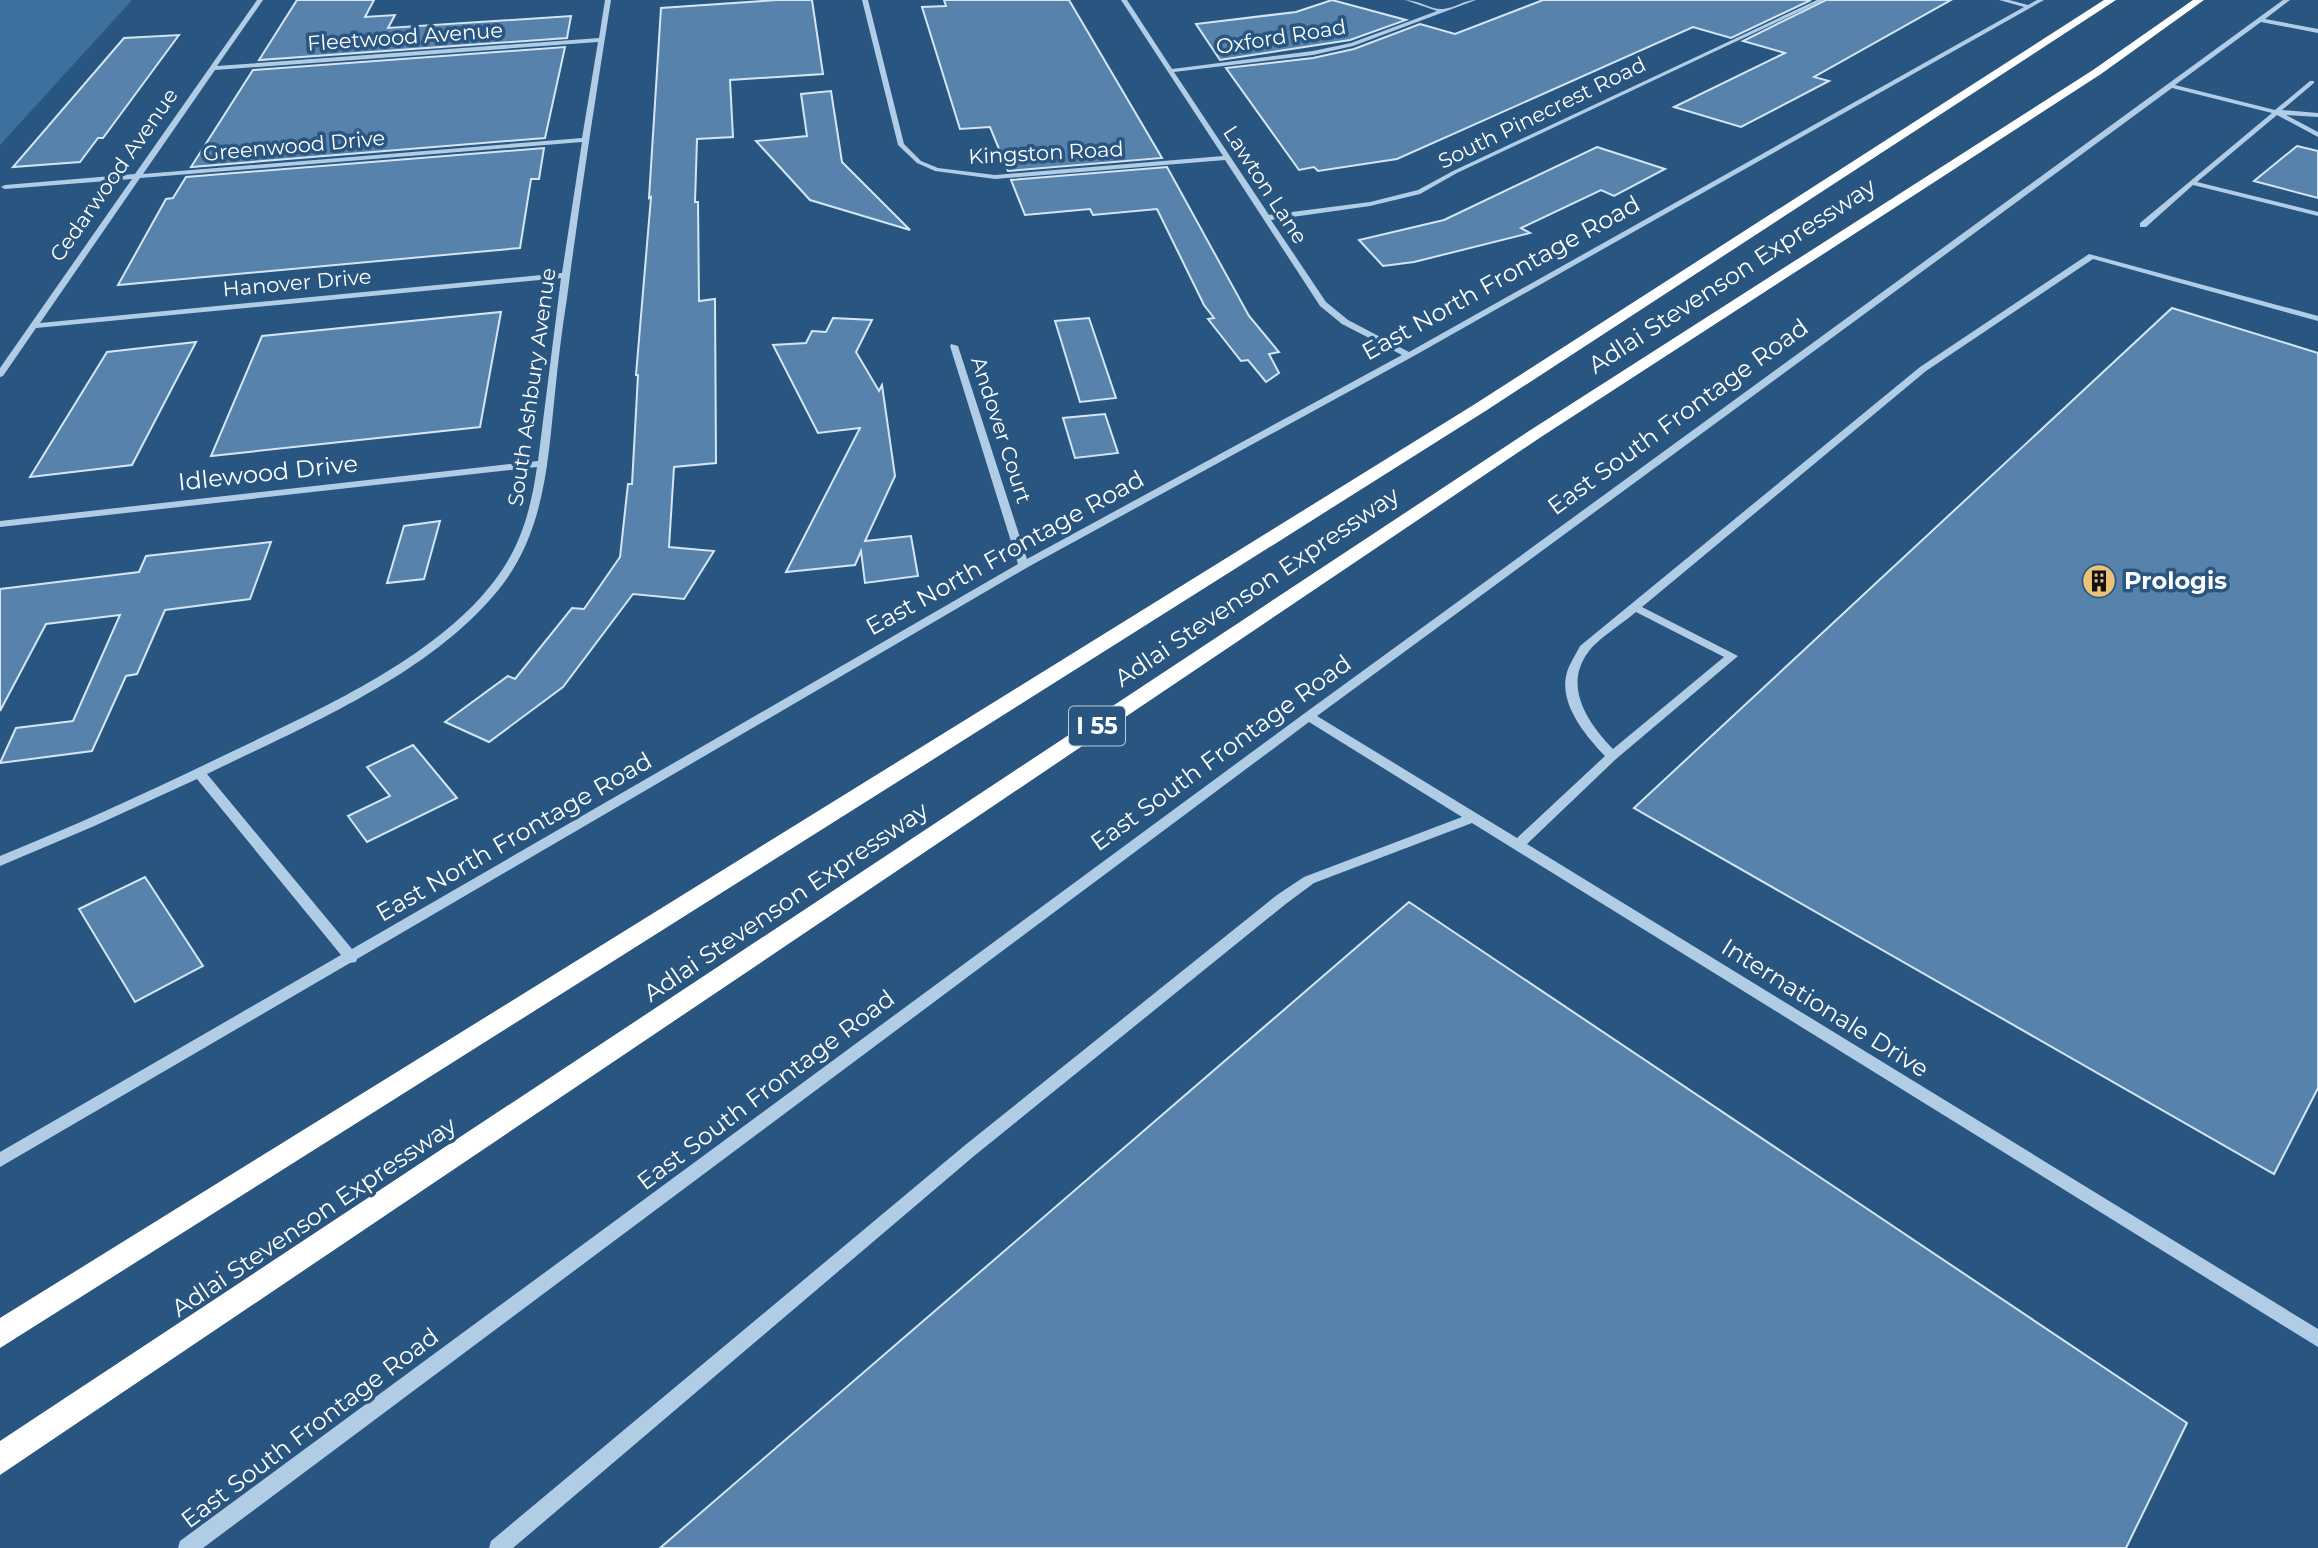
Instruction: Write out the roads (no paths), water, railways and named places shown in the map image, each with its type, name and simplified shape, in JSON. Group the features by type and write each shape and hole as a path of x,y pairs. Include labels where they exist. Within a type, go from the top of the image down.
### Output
{"highway":[{"name":"Adlai Stevenson Expressway","path":"0,1334 1469,415 2111,0"},
{"name":"Adlai Stevenson Expressway","path":"0,1459 1535,434 2097,72 2199,0"}],"street":[{"name":"Cedarwood Avenue","path":"0,374 260,0"},
{"name":"South Ashbury Avenue","path":"199,773 384,680 467,616 500,581 522,545 535,508 565,275 608,0"},
{"name":"Kingston Road","path":"865,0 901,145 919,162 937,170 995,177 1225,158"},
{"name":"Lawton Lane","path":"1124,0 1323,304 1345,322 1409,355"},
{"path":"1408,0 1443,11"},
{"name":"Oxford Road","path":"1171,71 1353,44 1473,0"},
{"name":"South Pinecrest Road","path":"1266,218 1370,204 1420,192 1455,172 1821,0"},
{"path":"2002,0 2029,7"},
{"name":"East North Frontage Road","path":"0,1160 1024,565 1409,355 2041,0"},
{"name":"East South Frontage Road","path":"187,1548 1309,716 2287,0"},
{"path":"2262,20 2318,31"},
{"name":"Fleetwood Avenue","path":"212,68 601,40"},
{"path":"2143,225 2312,82"},
{"path":"2169,85 2277,112 2318,115"},
{"path":"2277,112 2318,135"},
{"name":"Greenwood Drive","path":"5,187 586,140"},
{"path":"2192,183 2318,214"},
{"path":"1612,757 1588,730 1574,699 1572,674 1584,649 1923,369 2092,256 2318,319"},
{"name":"Hanover Drive","path":"33,326 565,275"},
{"name":"Andover Court","path":"954,346 1024,565"},
{"name":"Idlewood Drive","path":"0,524 540,464"},
{"path":"1518,845 1612,757 1732,656 1634,607"},
{"name":"Internationale Drive","path":"1309,716 2318,1339"},
{"path":"0,861 199,773 351,958"},
{"path":"498,1548 969,1152 1282,899 1309,880 1474,817"}],"place":[{"name":"Prologis","path":"2099,581"}]}
